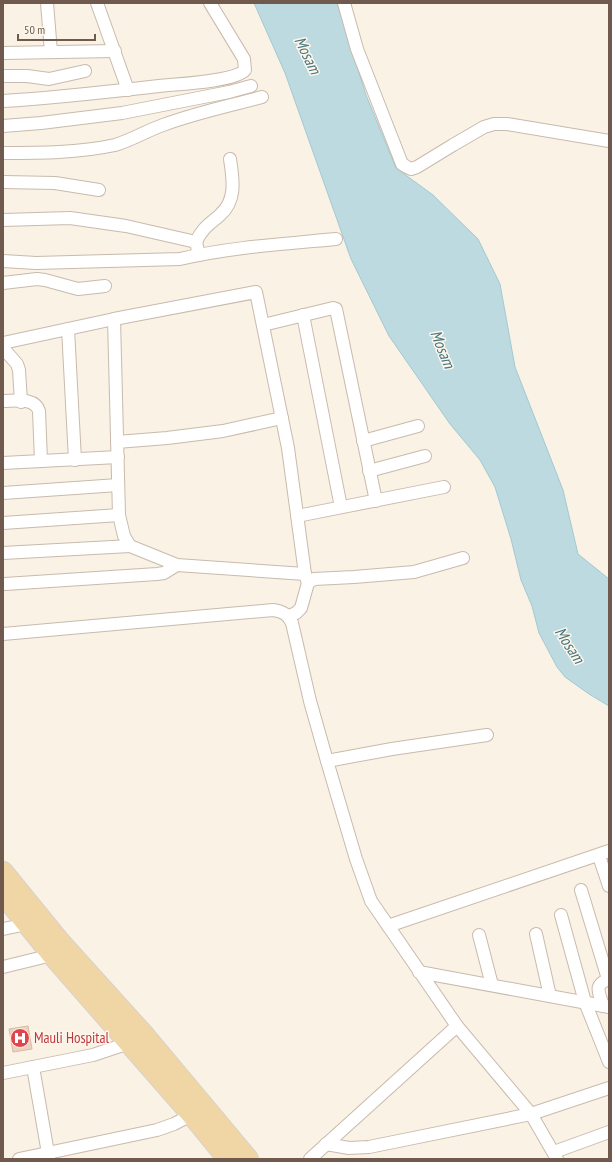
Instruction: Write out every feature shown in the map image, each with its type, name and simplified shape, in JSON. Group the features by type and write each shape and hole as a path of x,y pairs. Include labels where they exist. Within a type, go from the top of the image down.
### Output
{"main road":[{"path":"3,872 60,953 198,1111 248,1159"},
{"path":"3,894 27,924 60,953"},
{"path":"198,1111 228,1159"}],"street":[{"path":"47,3 51,52"},
{"path":"97,3 128,90"},
{"path":"3,101 54,98 128,90 222,79 242,74 245,70 244,59 210,3"},
{"path":"344,3 357,49 392,142 402,164 406,168 417,167 484,127 494,124 507,124 609,141"},
{"path":"3,53 115,52"},
{"path":"3,76 27,76 49,79 85,71"},
{"path":"3,126 122,113 229,92 251,86"},
{"path":"3,154 87,150 116,144 138,137 163,125 262,97"},
{"path":"199,254 196,242 200,233 222,214 232,195 233,186 230,159"},
{"path":"3,182 55,183 98,190"},
{"path":"3,220 70,218 126,226 196,242"},
{"path":"3,261 107,262 180,259 199,254 259,246 336,239"},
{"path":"3,283 37,279 78,289 105,286"},
{"path":"3,343 114,319 256,292 288,448 307,579 301,608 296,613 289,616"},
{"path":"263,324 333,308 336,309 376,501"},
{"path":"303,315 341,507"},
{"path":"114,319 119,515 124,536 130,546"},
{"path":"68,329 75,460"},
{"path":"3,348 17,364 19,370 21,402"},
{"path":"3,401 31,402 38,407 41,461"},
{"path":"117,442 168,438 223,431 282,418"},
{"path":"363,441 418,426"},
{"path":"370,471 426,456"},
{"path":"3,463 118,457"},
{"path":"3,493 118,485"},
{"path":"297,516 444,486"},
{"path":"3,523 119,515"},
{"path":"3,553 130,546 177,565 307,579 361,577 414,572 463,558"},
{"path":"5,584 157,574 164,573 177,565"},
{"path":"3,634 273,610 280,611 289,616 292,623 310,701 327,761 356,859 371,901 457,1026 531,1114 556,1156 609,1132"},
{"path":"327,761 392,749 487,735"},
{"path":"388,926 604,854 609,886"},
{"path":"581,890 608,979 601,982 598,988 606,1006"},
{"path":"561,915 585,1002 609,1062"},
{"path":"3,929 27,924"},
{"path":"536,934 550,996"},
{"path":"479,935 492,986"},
{"path":"3,967 60,953"},
{"path":"419,972 606,1006"},
{"path":"310,1159 457,1026"},
{"path":"3,1073 93,1055 137,1040"},
{"path":"33,1067 48,1156"},
{"path":"326,1144 349,1148 369,1147 531,1114 609,1088"},
{"path":"19,1159 48,1156 157,1130 174,1124 198,1111"}],"water":[{"name":"Mosam","path":"254,3 337,3 366,95 396,168 433,195 478,239 500,284 515,367 563,490 578,554 609,579 609,706 565,677 557,667 539,633 532,606 521,580 511,539 495,487 480,460 450,424 389,336 351,259 285,73"}],"building":[{"path":"28,1026 32,1049 13,1052 9,1029"}],"place":[{"name":"Mauli Hospital","path":"20,1038"}]}
